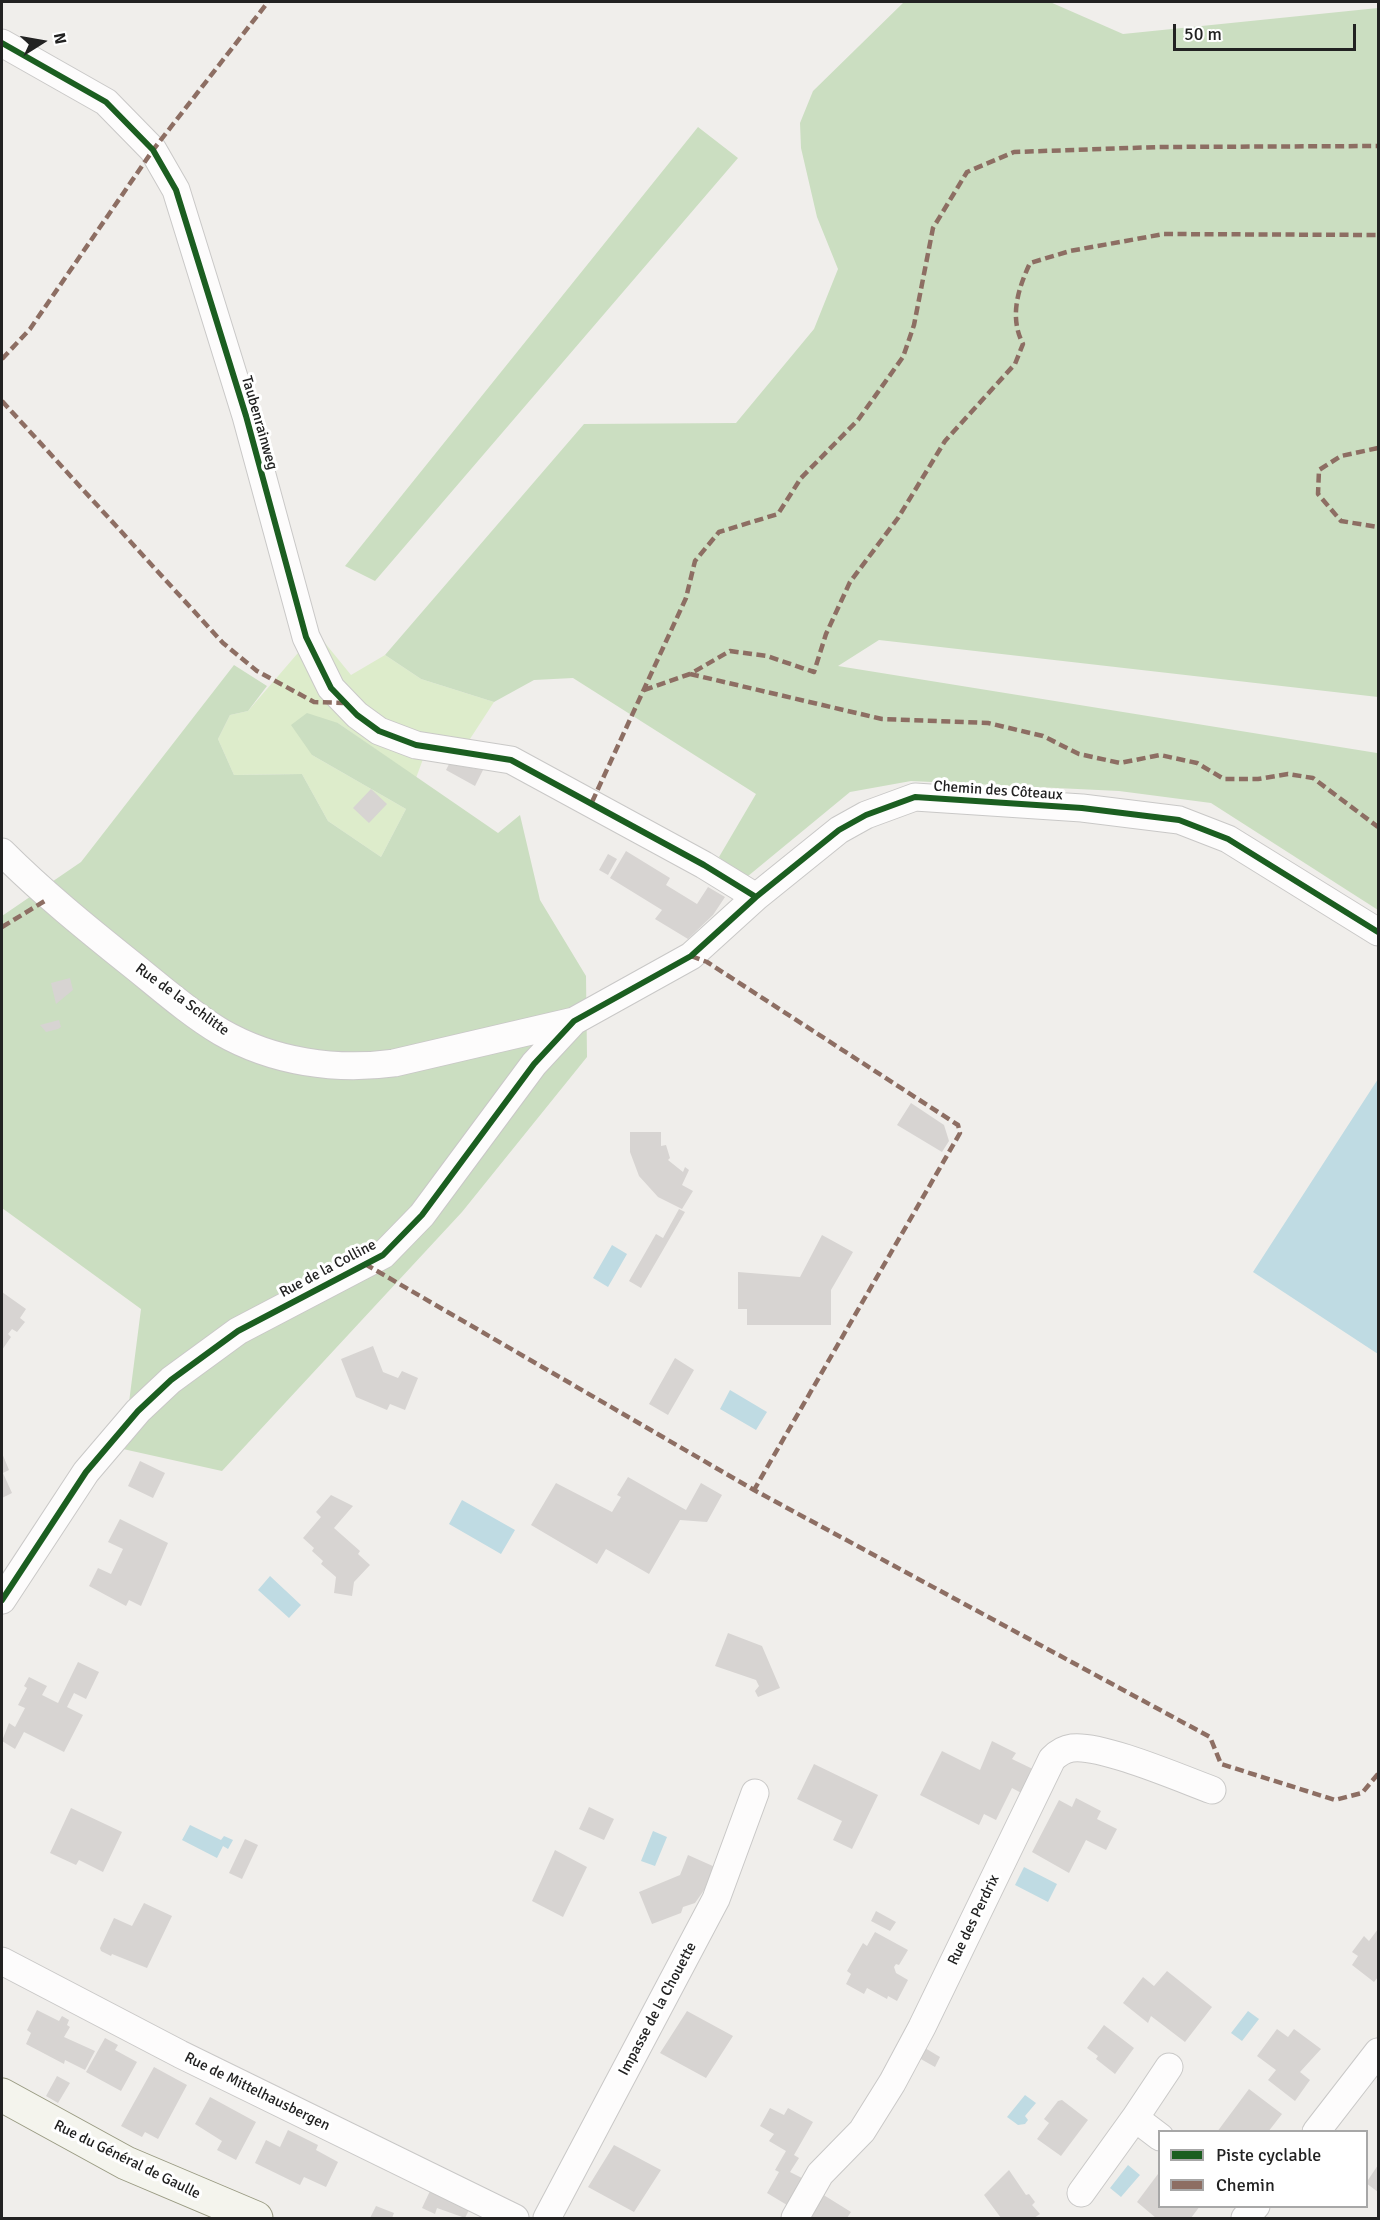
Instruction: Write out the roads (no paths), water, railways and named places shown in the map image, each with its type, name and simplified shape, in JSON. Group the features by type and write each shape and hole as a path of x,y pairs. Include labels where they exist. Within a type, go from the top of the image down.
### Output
{"street":[{"name":"Taubenrainweg","path":"2,43 106,102 153,150 176,190 188,220 246,416 306,637 319,669 343,702 379,731 397,739 434,748 511,760 704,865 756,897"},
{"name":"Chemin des Côteaux","path":"756,897 839,830 866,815 915,797 1082,808 1179,820 1228,839 1378,932"},
{"name":"Rue de la Schlitte","path":"2,852 48,899 202,1018 238,1041 262,1050 322,1065 367,1066 394,1063 574,1021"},
{"name":"Rue de la Colline","path":"2,1600 86,1472 138,1411 171,1380 238,1332 383,1255 422,1215 534,1064 574,1021 691,956 756,897"},
{"name":"Rue des Perdrix","path":"795,2218 820,2174 862,2131 892,2083 922,2027 1052,1759 1060,1751 1073,1748 1095,1749 1212,1790"},
{"name":"Impasse de la Chouette","path":"547,2218 716,1899 756,1793"},
{"name":"Rue de Mittelhausbergen","path":"2,1961 180,2054 515,2218"},
{"path":"1318,2130 1374,2066"},
{"path":"1080,2193 1169,2067"},
{"name":"Rue du Général de Gaulle","path":"2,2095 126,2163 256,2218"},
{"path":"1135,2118 1158,2135"}],"water":[{"path":"1378,1079 1378,1354 1253,1272"},
{"path":"612,1245 627,1254 608,1287 593,1278"},
{"path":"730,1390 767,1412 756,1430 720,1409"},
{"path":"462,1500 515,1530 501,1554 449,1524"},
{"path":"270,1576 301,1605 289,1618 258,1590"},
{"path":"190,1825 221,1840 224,1836 233,1840 228,1849 223,1846 217,1858 182,1840"},
{"path":"653,1831 667,1837 655,1866 641,1861"},
{"path":"1024,1867 1057,1884 1048,1902 1015,1885"},
{"path":"1248,2011 1259,2019 1242,2041 1231,2033"},
{"path":"1025,2095 1036,2103 1025,2116 1028,2120 1025,2124 1018,2125 1007,2117"},
{"path":"1128,2165 1140,2175 1121,2197 1110,2188"}]}
